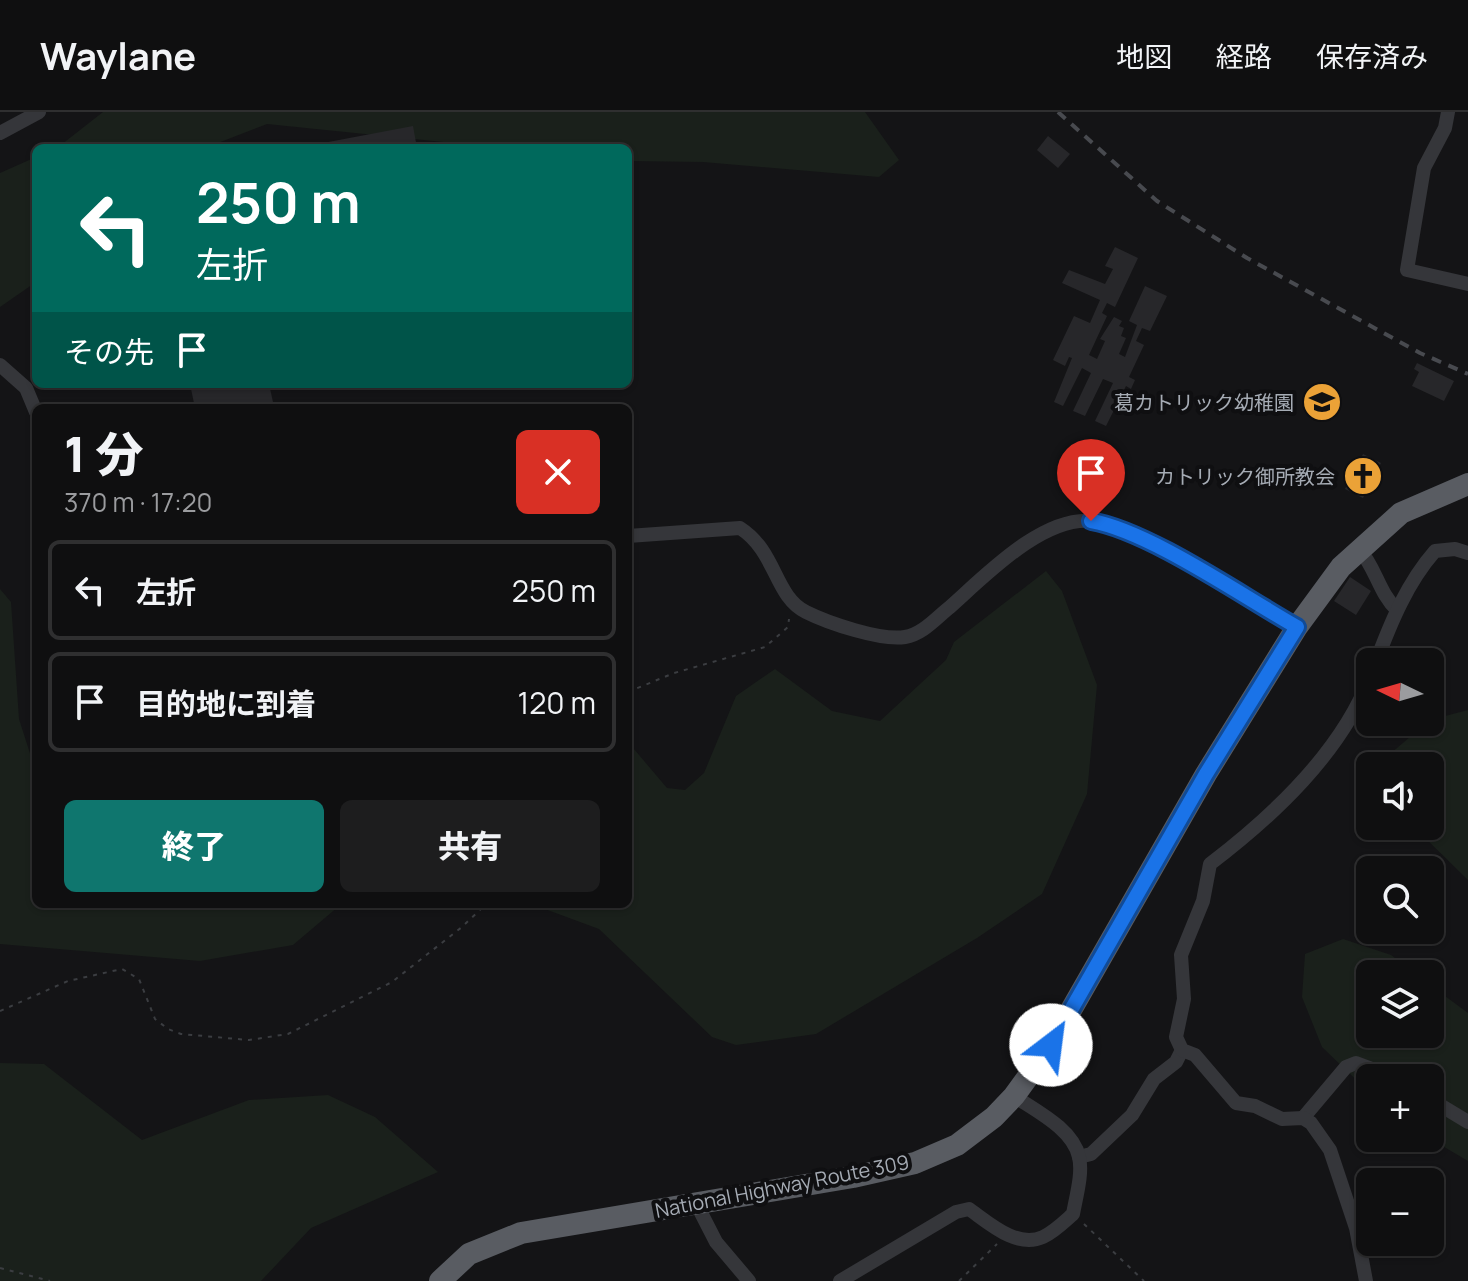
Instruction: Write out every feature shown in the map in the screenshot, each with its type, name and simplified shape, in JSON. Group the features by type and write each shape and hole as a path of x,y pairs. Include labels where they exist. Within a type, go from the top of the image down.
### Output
{"highway":[{"name":"National Highway Route 309","path":"440,1281 469,1254 521,1233 853,1177 915,1163 957,1145 994,1117 1014,1096 1051,1045 1206,774 1297,627 1341,567 1401,513 1468,484"}],"street":[{"path":"0,133 39,112"},
{"path":"1448,112 1445,128 1424,168 1407,270 1468,284"},
{"path":"0,365 26,388 33,404"},
{"path":"632,536 740,528 756,538 792,604 808,614 882,637 905,637 922,631 1037,537 1060,525 1091,521 1110,524 1174,556 1297,627"},
{"path":"1359,549 1370,561 1387,600 1397,610"},
{"path":"1382,648 1411,581 1435,551 1455,549 1468,553"},
{"path":"1356,705 1300,784 1249,834 1210,864 1203,901 1181,955 1184,999 1176,1037 1182,1050 1195,1055 1236,1103 1255,1106 1282,1119 1303,1118 1311,1123 1330,1150 1356,1228 1366,1281"},
{"path":"1079,1157 1091,1154 1132,1115 1154,1079 1176,1062 1182,1050"},
{"path":"1303,1118 1346,1067 1359,1064"},
{"path":"840,1281 956,1212 969,1209 1006,1235 1024,1240 1041,1238 1073,1214 1079,1157 1073,1143 1052,1122 1014,1096"},
{"path":"1444,1107 1468,1122"},
{"path":"696,1203 716,1242 749,1281"}],"path":[{"path":"632,690 674,673 765,647 788,627 792,604"},
{"path":"0,1011 68,981 122,969 139,979 155,1019 168,1029 181,1034 249,1040 288,1034 392,982 482,908"},
{"path":"1073,1214 1144,1281"},
{"path":"959,1281 1006,1235"},
{"path":"0,1268 50,1281"}],"shaded area":[{"path":"103,112 865,112 899,160 879,177 703,162 632,161 632,144 463,144 267,124 215,144 62,144"},
{"path":"32,159 32,285 0,307 0,173"},
{"path":"1046,571 1062,591 1097,685 1087,794 1042,894 977,938 816,1034 736,1045 712,1037 599,929 542,908 632,908 632,747 667,788 685,790 704,773 736,696 775,669 832,711 880,721 946,660 954,642"},
{"path":"0,589 11,602 19,719 32,760 32,908 337,908 293,945 200,961 0,944"},
{"path":"1468,710 1468,880 1427,840 1444,840 1444,752 1392,752 1411,736 1444,736 1444,716"},
{"path":"1343,939 1398,960 1356,960 1356,1048 1444,1048 1444,995 1468,1013 1468,1161 1444,1147 1444,1064 1356,1064 1356,1080 1322,1047 1302,997 1305,954"},
{"path":"0,1063 44,1064 142,1140 249,1100 328,1095 375,1117 438,1172 311,1228 261,1281 0,1281"}],"building":[{"path":"413,126 416,144 323,144"},
{"path":"1048,136 1070,154 1058,168 1037,150"},
{"path":"1115,247 1138,258 1115,307 1107,303 1102,313 1107,316 1089,355 1097,359 1105,341 1100,339 1114,317 1122,321 1119,326 1124,328 1121,336 1126,338 1119,354 1125,357 1137,325 1129,321 1145,286 1167,296 1150,331 1142,328 1136,341 1144,345 1129,377 1135,380 1131,389 1126,386 1106,426 1095,421 1113,383 1103,379 1085,416 1073,411 1091,373 1082,368 1063,406 1054,402 1072,358 1069,357 1065,366 1053,360 1074,316 1090,323 1100,300 1062,283 1069,270 1105,284 1113,269 1105,266"},
{"path":"1417,363 1454,381 1444,401 1412,386 1419,372 1414,369"},
{"path":"191,388 270,388 273,402 264,404 194,404"},
{"name":"カトリック御所教会","path":"1363,454 1381,463 1363,498 1345,489"},
{"path":"1350,577 1371,591 1356,615 1334,601"}],"railway":[{"path":"1058,112 1157,201 1247,258 1420,353 1468,374"}],"place":[{"name":"葛カトリック幼稚園","path":"1322,402"},
{"name":"カトリック御所教会","path":"1363,476"}],"route":[{"path":"1051,1045 1206,774 1297,627 1174,556 1110,524 1091,521"}]}
